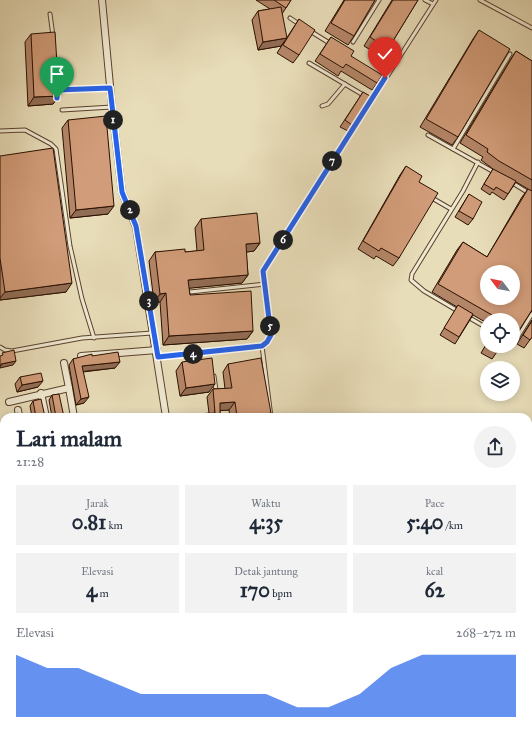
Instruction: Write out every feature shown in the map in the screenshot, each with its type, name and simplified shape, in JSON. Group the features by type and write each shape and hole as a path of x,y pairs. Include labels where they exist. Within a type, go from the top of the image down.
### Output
{"street":[{"path":"102,0 122,192 136,226 158,357 165,413"},
{"path":"81,356 156,350"},
{"path":"64,363 73,413"},
{"path":"9,402 41,393 68,388"},
{"path":"41,393 45,413"}],"lane":[{"path":"353,42 379,0"},
{"path":"425,0 433,4"},
{"path":"158,357 262,346 267,342 271,335 263,271 384,78 436,0"},
{"path":"480,0 532,28"},
{"path":"50,14 53,38"},
{"path":"290,18 302,26"},
{"path":"309,30 334,46"},
{"path":"453,149 510,54"},
{"path":"309,64 372,99"},
{"path":"56,84 57,96"},
{"path":"322,106 328,104 345,84"},
{"path":"57,90 110,88"},
{"path":"62,110 112,107"},
{"path":"0,131 25,130 52,144 56,149 70,246 82,299 94,338"},
{"path":"428,135 499,175"},
{"path":"478,162 412,274 411,280 424,291 480,324"},
{"path":"506,179 532,195"},
{"path":"428,196 451,209"},
{"path":"190,292 265,284"},
{"path":"520,334 532,314"},
{"path":"0,347 5,350 12,351 94,338 154,333"},
{"path":"262,346 271,413"},
{"path":"204,352 205,357"},
{"path":"213,370 216,390"}],"building":[{"path":"274,0 291,0 286,8"},
{"path":"345,0 375,0 354,36 331,23"},
{"path":"393,0 418,0 388,49 370,37"},
{"path":"281,7 287,38 263,42 258,11"},
{"path":"299,19 315,30 299,55 283,45"},
{"path":"479,30 510,49 458,137 426,119"},
{"path":"55,32 59,96 34,97 31,34"},
{"path":"331,37 354,51 351,56 382,75 377,83 346,64 343,68 320,54"},
{"path":"516,51 532,61 532,180 499,161 487,152 488,149 466,135"},
{"path":"363,92 370,96 352,125 345,120"},
{"path":"106,116 114,206 76,210 68,120"},
{"path":"53,148 72,283 5,292 0,258 0,156"},
{"path":"406,166 422,176 419,182 438,193 399,258 381,248 379,251 363,241"},
{"path":"493,169 516,181 508,194 496,187 494,190 484,184"},
{"path":"528,189 532,191 532,310 520,329 520,313 489,313 438,284 463,242 487,257"},
{"path":"469,194 482,202 473,219 459,211"},
{"path":"257,213 260,243 246,244 248,275 188,280 190,295 251,291 253,331 169,336 166,293 160,294 155,252 185,249 185,252 204,250 201,219"},
{"path":"458,305 473,314 459,337 444,328"},
{"path":"532,321 532,337 530,340 523,335"},
{"path":"14,350 16,361 1,364 0,366 0,356 3,355 2,353"},
{"path":"118,352 120,362 82,366 89,397 81,399 73,359 92,354 92,356"},
{"path":"212,358 215,384 186,388 182,362"},
{"path":"261,358 271,413 236,413 235,402 220,403 220,413 215,413 213,389 232,388 228,364"},
{"path":"41,373 43,381 22,385 20,377"},
{"path":"59,394 63,413 55,413 52,395"},
{"path":"41,399 44,413 35,413 33,401"}],"route":[{"path":"57,98 57,90 110,88 122,192 136,226 158,357 249,348 262,346 267,342 271,335 263,271 385,78"}]}
